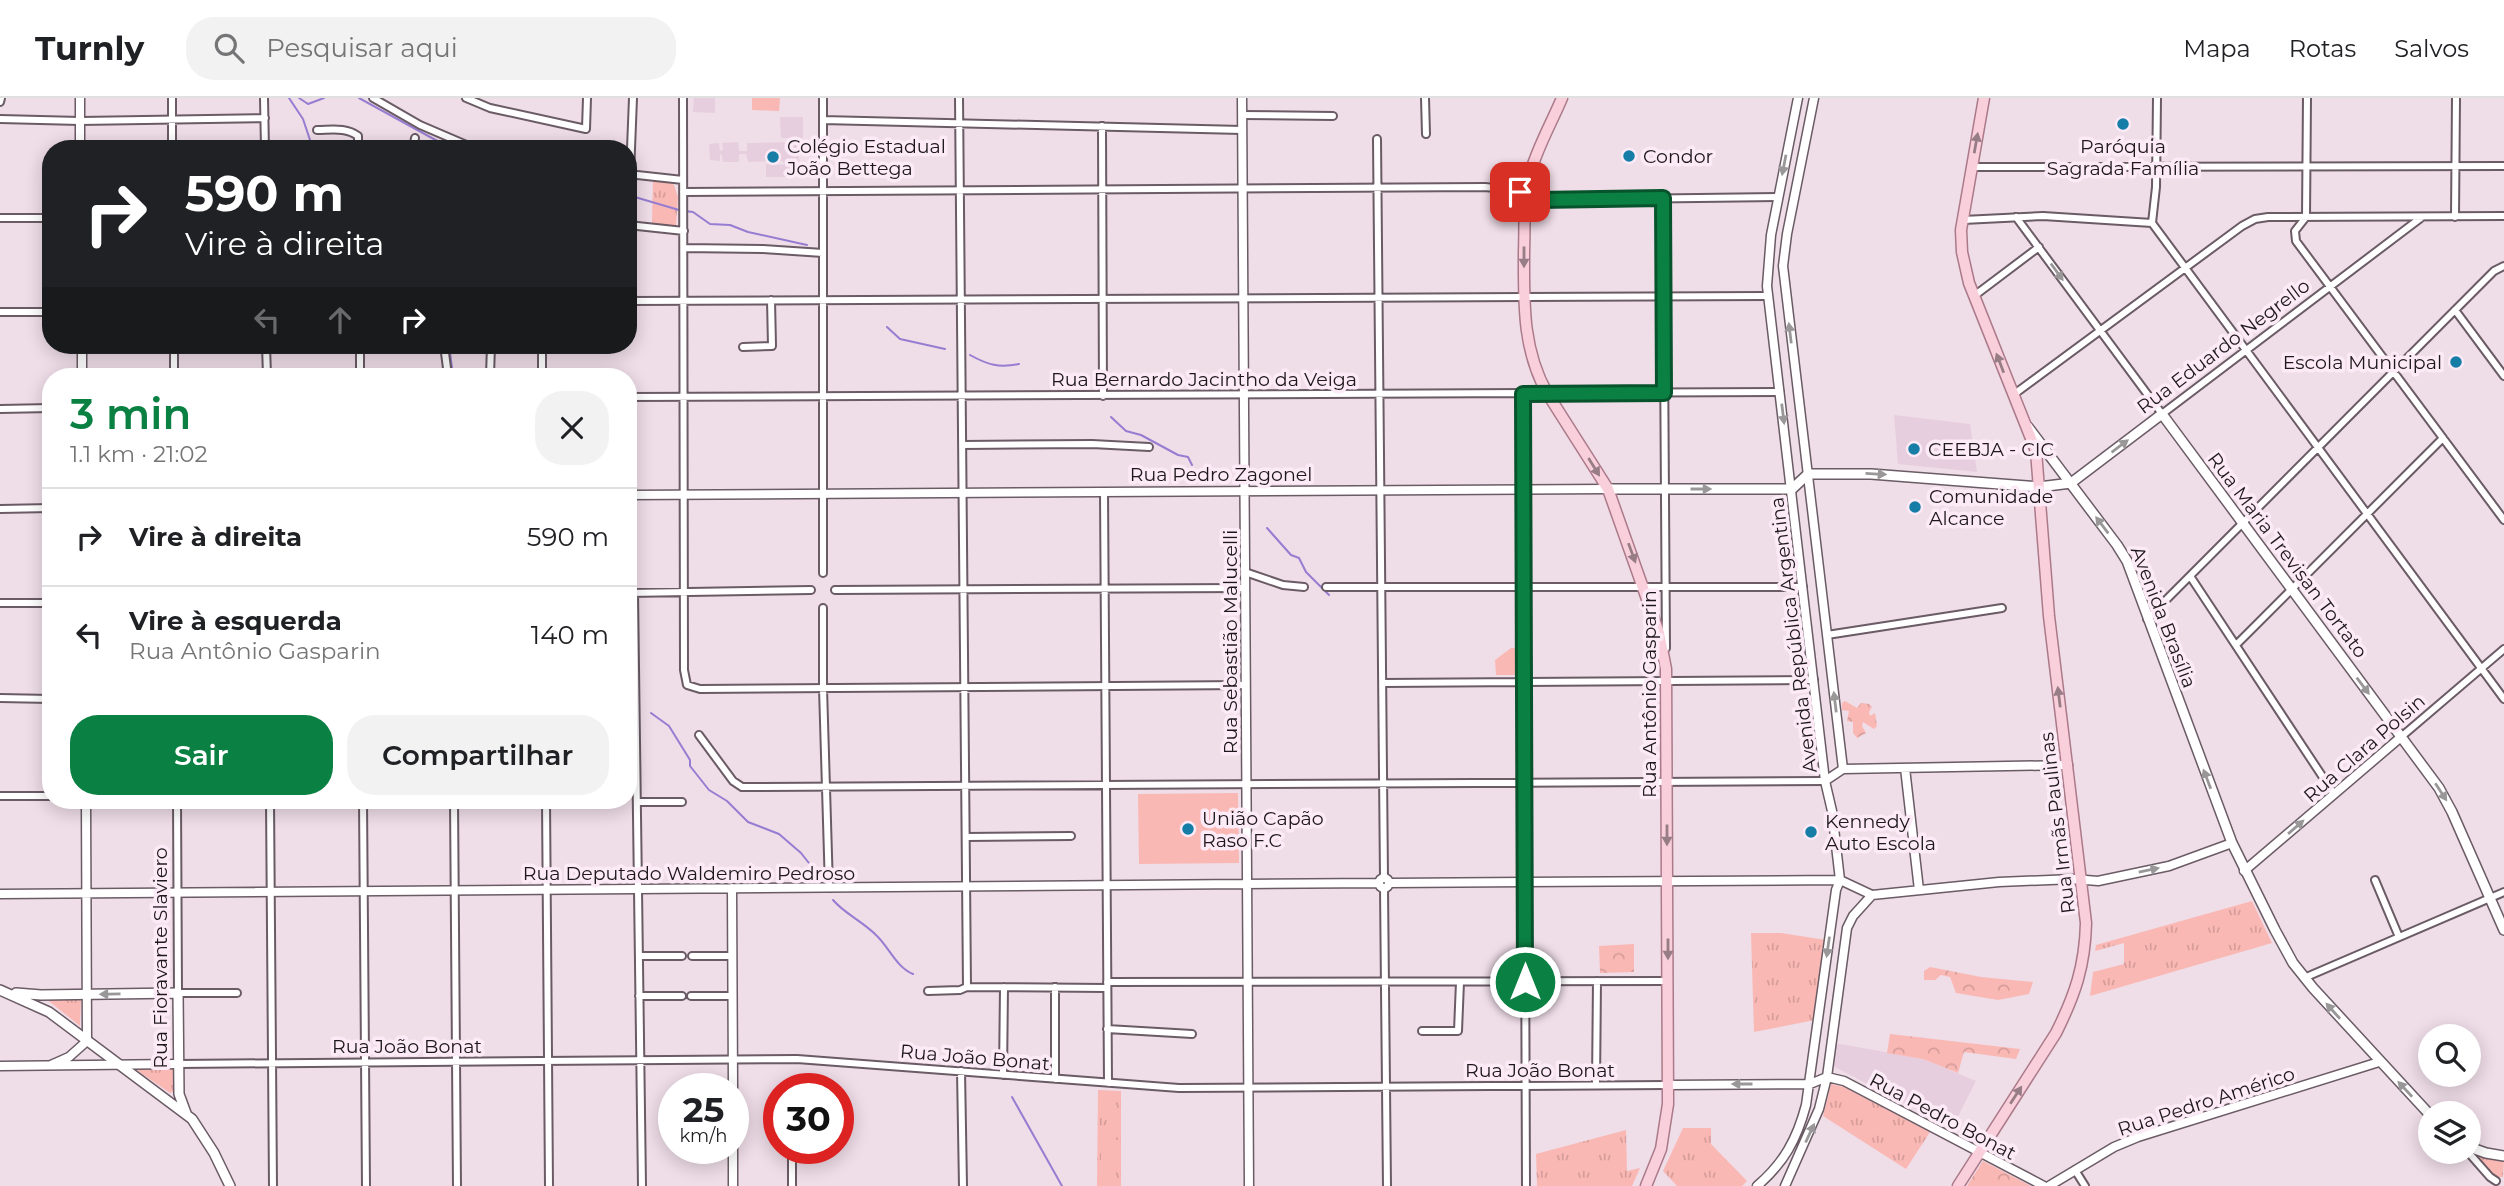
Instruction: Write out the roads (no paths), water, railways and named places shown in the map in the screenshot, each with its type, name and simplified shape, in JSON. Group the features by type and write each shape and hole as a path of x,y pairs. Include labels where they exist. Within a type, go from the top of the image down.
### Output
{"main road":[{"path":"1562,98 1535,158 1526,195 1524,297 1529,349 1536,372 1547,393 1608,489 1660,633 1666,669"},
{"name":"Avenida Brasília","path":"1984,98 1963,220 1962,252 1966,275 2013,395 2027,425 2118,545 2127,561 2232,843 2293,963 2418,1102"},
{"name":"Rua Eduardo Negrello","path":"2071,483 2162,414"},
{"name":"Rua Maria Trevisan Tortato","path":"2162,414 2446,800 2504,930"},
{"name":"Rua Irmãs Paulinas","path":"1958,1186 2056,1033 2077,986 2086,941 2082,880 2049,616 2036,451 2027,425"},
{"path":"1791,489 1808,474 1871,474 2039,487 2071,483"},
{"name":"Rua Pedro Zagonel","path":"1608,489 1791,489"},
{"name":"Rua Antônio Gasparin","path":"1646,1186 1663,1140 1668,1085 1666,669"},
{"path":"1,990 41,995 178,993"},
{"path":"1,990 49,1012 186,1114 208,1142 230,1186"},
{"name":"Rua Fioravante Slaviero","path":"178,993 179,1094 186,1114"},
{"path":"41,995 41,1002 49,1012"},
{"path":"161,1096 179,1094"},
{"path":"2481,1152 2504,1156"}],"street":[{"path":"80,98 80,140"},
{"path":"172,98 172,140"},
{"path":"264,98 265,140"},
{"path":"373,98 420,125 454,140"},
{"path":"471,99 491,108 586,129 587,98"},
{"path":"631,140 633,98"},
{"path":"683,98 684,670 687,685 700,689 1246,685"},
{"path":"823,98 823,573"},
{"path":"959,98 967,987"},
{"name":"Rua Sebastião Malucelli","path":"1242,98 1249,1186"},
{"path":"1425,98 1426,134"},
{"name":"Avenida República Argentina","path":"1757,1186 1781,1164 1801,1122 1810,1084 1836,890 1840,880 1832,811 1825,781 1768,296 1768,260 1798,98"},
{"name":"Avenida República Argentina","path":"1814,98 1783,266 1843,769"},
{"path":"2157,98 2152,223 2504,699"},
{"path":"2307,98 2306,217 2295,231 2296,241 2504,520"},
{"path":"2455,216 2456,98"},
{"path":"1242,115 1333,116"},
{"path":"0,119 80,121 265,118"},
{"path":"823,120 1242,130"},
{"path":"1102,126 1103,396"},
{"path":"317,130 344,130 354,133 358,140"},
{"path":"1377,139 1387,1186"},
{"path":"1972,167 2504,166"},
{"path":"637,175 684,180"},
{"path":"684,192 1501,187 1538,200 1778,197"},
{"name":"Rua Antônio Gasparin","path":"1663,198 1666,669"},
{"path":"1963,220 2043,216 2152,223"},
{"path":"2013,395 2255,219 2504,216"},
{"name":"Rua Maria Trevisan Tortato","path":"2016,217 2162,414"},
{"name":"Rua Eduardo Negrello","path":"2162,414 2422,217"},
{"path":"0,218 42,218"},
{"path":"637,226 684,231"},
{"path":"1974,296 2039,247"},
{"path":"684,248 823,253"},
{"path":"2147,619 2494,271 2504,266"},
{"path":"637,301 1768,296"},
{"path":"743,346 772,346 771,300"},
{"path":"2455,310 2504,376"},
{"path":"0,312 42,312"},
{"name":"Rua Bernardo Jacintho da Veiga","path":"637,397 1780,392"},
{"path":"1523,394 1526,1186"},
{"path":"0,409 42,408"},
{"path":"2236,645 2443,438"},
{"path":"962,445 1092,444 1149,447"},
{"name":"Rua Pedro Zagonel","path":"637,495 1608,489"},
{"path":"1104,492 1108,1083"},
{"path":"0,509 42,508"},
{"path":"1245,572 1283,585 1304,587"},
{"path":"2190,576 2334,794"},
{"path":"1326,587 1803,587"},
{"path":"835,590 1245,588"},
{"path":"637,593 811,590"},
{"path":"0,603 42,603"},
{"path":"823,608 829,888"},
{"path":"1827,635 2002,608"},
{"name":"Rua Clara Polsin","path":"2244,871 2504,649"},
{"path":"1383,684 1814,680"},
{"path":"0,698 42,699"},
{"path":"699,735 733,781 743,787 1825,781 1843,769 2068,765"},
{"path":"1905,768 1919,890"},
{"path":"0,796 42,796"},
{"path":"637,802 682,802"},
{"path":"51,1065 69,1057 88,1041 86,809"},
{"name":"Rua Fioravante Slaviero","path":"177,809 178,993"},
{"path":"270,809 273,1186"},
{"path":"363,809 366,1186"},
{"path":"454,809 457,1186"},
{"path":"545,809 549,1186"},
{"path":"636,809 642,1186"},
{"path":"966,837 1071,836"},
{"path":"1840,880 1872,895 1999,882 2098,881 2169,866 2232,843"},
{"name":"Rua Deputado Waldemiro Pedroso","path":"0,894 1840,880"},
{"path":"2375,880 2399,937"},
{"path":"732,888 733,1073"},
{"path":"2304,978 2504,892"},
{"path":"1785,1186 1816,1119 1827,1077 1847,928 1853,916 1872,895"},
{"path":"639,956 682,956"},
{"path":"692,956 732,956"},
{"path":"1595,1085 1597,981"},
{"path":"928,991 960,990 967,987 1248,982 1668,981"},
{"path":"1422,1031 1458,1031 1461,982"},
{"path":"1003,1075 1004,987"},
{"path":"1055,987 1055,1079"},
{"path":"178,993 237,993"},
{"path":"639,996 682,996"},
{"path":"691,996 732,996"},
{"path":"1107,1029 1192,1034"},
{"name":"Rua João Bonat","path":"0,1066 814,1060 1179,1088 1810,1084 1827,1077"},
{"name":"Rua Pedro Américo","path":"2047,1186 2114,1147 2138,1137 2379,1062"},
{"path":"961,1071 963,1186"},
{"name":"Rua Pedro Bonat","path":"1827,1077 1844,1081 2047,1186"},
{"path":"733,1164 733,1186"},
{"path":"792,1164 792,1186"},
{"path":"2480,1164 2490,1177 2497,1181"},
{"path":"2075,1170 2085,1186"}],"waterway":[{"path":"289,98 303,119 310,140"},
{"path":"299,98 308,104 324,98"},
{"path":"359,98 436,140"},
{"path":"637,198 679,210"},
{"path":"685,211 693,212 710,224 730,225 748,232 807,245"},
{"path":"887,327 900,339 945,349"},
{"path":"450,354 452,368"},
{"path":"970,355 994,365 1019,364"},
{"path":"1111,417 1126,431 1141,435 1178,455 1188,457 1192,465"},
{"path":"1267,528 1291,555 1299,558 1306,572 1329,595"},
{"path":"651,713 669,726 690,760 690,766 709,790 727,801 748,822 779,834 801,853 820,877"},
{"path":"833,900 876,935 902,967 913,974"},
{"path":"1012,1097 1062,1186"}],"place":[{"name":"Paróquia Sagrada Família","path":"2123,124"},
{"name":"Condor","path":"1629,156"},
{"name":"Colégio Estadual João Bettega","path":"773,157"},
{"name":"Escola Municipal","path":"2456,362"},
{"name":"CEEBJA - CIC","path":"1914,449"},
{"name":"Comunidade Alcance","path":"1915,507"},
{"name":"União Capão Raso F.C","path":"1188,829"},
{"name":"Kennedy Auto Escola","path":"1811,832"}]}
